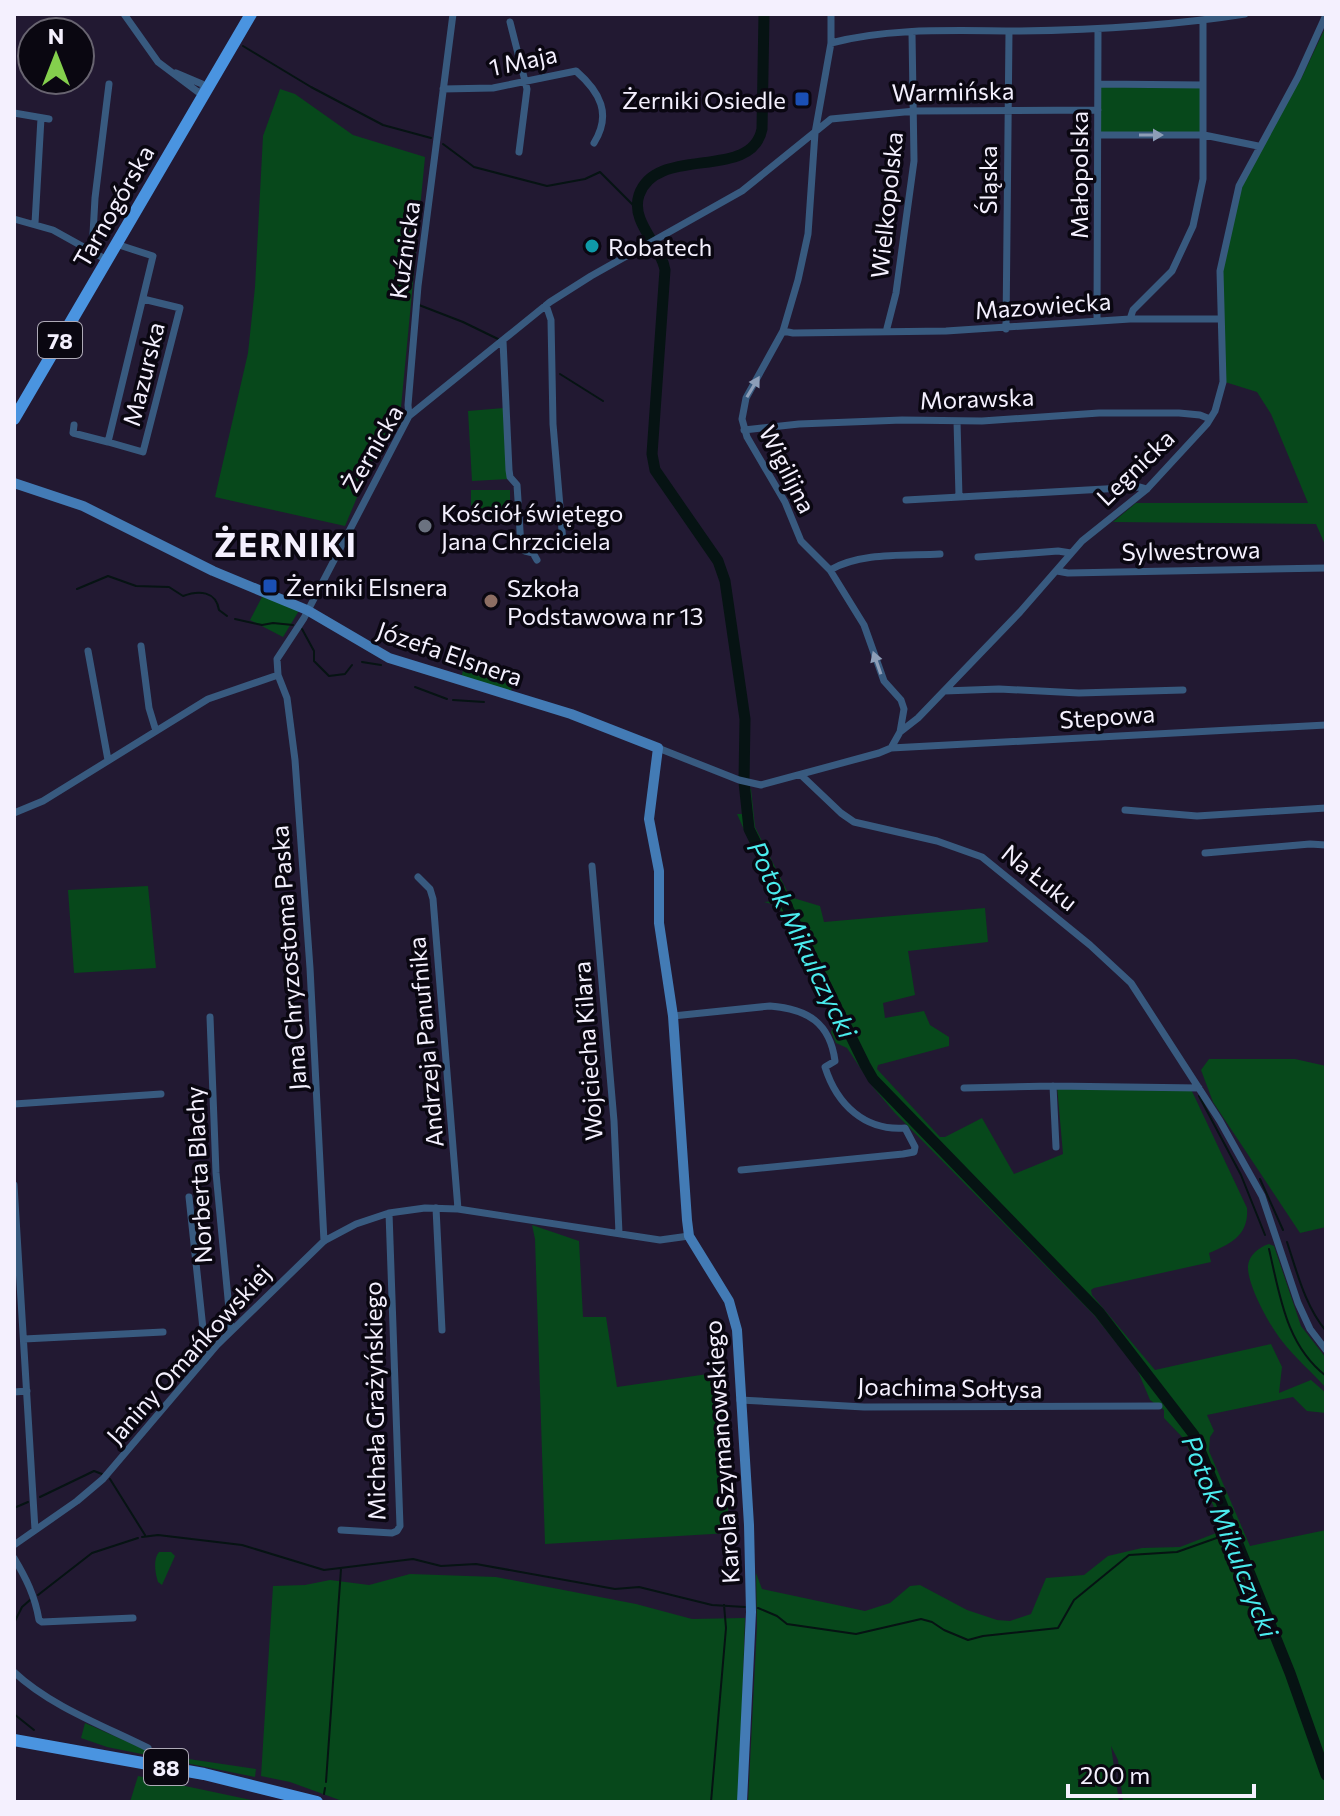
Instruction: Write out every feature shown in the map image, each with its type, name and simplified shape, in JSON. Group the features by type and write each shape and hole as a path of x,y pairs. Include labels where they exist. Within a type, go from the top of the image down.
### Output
{"main road":[{"name":"Tarnogórska","path":"14,419 251,14"},
{"name":"88","path":"14,1740 219,1777 317,1802"}],"street":[{"path":"124,14 151,54 174,72 202,84 205,91"},
{"name":"Kuźnicka","path":"409,416 418,286 453,14"},
{"name":"Wigilijna","path":"831,14 831,43 815,133 808,234 783,331 746,398 742,419 744,430 760,463 785,502 801,541 830,570 864,625 884,681 901,700 904,709 900,732"},
{"path":"831,43 912,33 1098,30 1203,21 1245,14"},
{"name":"Legnicka","path":"891,748 900,732 944,691 1071,553 1147,489 1210,419 1223,382 1220,271 1239,186 1258,146 1285,102 1326,15"},
{"name":"Mazowiecka","path":"783,331 1006,329 1130,319 1133,310 1172,271 1193,226 1203,179 1203,21"},
{"path":"510,22 527,89 519,152"},
{"name":"Małopolska","path":"1097,321 1098,30"},
{"name":"Śląska","path":"1006,329 1009,31"},
{"name":"Wielkopolska","path":"886,332 896,293 914,161 912,33"},
{"name":"1 Maja","path":"443,89 477,90 576,71 585,79 602,108 604,120 594,143"},
{"path":"92,252 95,198 109,84"},
{"path":"1098,84 1203,85"},
{"name":"Warmińska","path":"815,133 831,119 915,111 1098,110"},
{"path":"14,113 45,118 35,223"},
{"name":"Żernicka","path":"278,675 277,659 281,651 307,610 409,416 546,305 591,276 742,191 815,133"},
{"path":"1098,135 1204,135 1258,146"},
{"path":"14,219 53,230 107,260"},
{"path":"116,244 153,256"},
{"name":"Mazurska","path":"108,442 157,245"},
{"name":"Mazurska","path":"74,425 73,433 143,452 180,308 143,299"},
{"path":"546,305 551,320 553,424 563,542"},
{"path":"1130,319 1221,319"},
{"path":"503,341 510,477 517,485 521,546 533,553 537,560"},
{"name":"Morawska","path":"744,430 799,424 957,421 1099,413 1179,413 1210,419"},
{"path":"957,421 959,497"},
{"name":"Józefa Elsnera","path":"14,483 83,506 213,571 307,610 389,658 584,718 752,784 779,782 801,775"},
{"path":"906,500 1147,489"},
{"path":"978,557 1058,551 1071,553"},
{"path":"830,570 859,559 940,554"},
{"name":"Sylwestrowa","path":"1057,571 1326,568"},
{"path":"141,646 149,708 156,731"},
{"path":"88,651 108,760"},
{"path":"14,813 43,801 208,699 278,675"},
{"name":"Jana Chryzostoma Paska","path":"278,675 287,698 295,760 310,968 324,1241"},
{"path":"944,691 999,689 1079,693 1183,690"},
{"name":"Stepowa","path":"891,748 1326,725"},
{"name":"Karola Szymanowskiego","path":"658,748 649,819 657,861 662,948 673,1016 689,1236 733,1311 738,1344 749,1513 751,1612 742,1802"},
{"path":"801,775 891,748"},
{"name":"Na Łuku","path":"801,775 854,822 959,848 998,867 1131,983 1199,1088 1262,1196 1303,1315 1326,1350"},
{"path":"1125,810 1197,816 1326,808"},
{"path":"1205,853 1326,845"},
{"name":"Wojciecha Kilara","path":"592,866 614,1121 619,1233"},
{"name":"Andrzeja Panufnika","path":"418,877 430,889 433,899 458,1209"},
{"path":"673,1016 770,1006 809,1016 820,1024 831,1040 835,1061 825,1067 846,1107 875,1126 905,1128 915,1147 914,1152 903,1154 741,1170"},
{"name":"Norberta Blachy","path":"210,1017 216,1173 231,1330"},
{"path":"1053,1086 1056,1147"},
{"path":"964,1088 1199,1088"},
{"path":"14,1104 161,1094"},
{"path":"14,1185 35,1530"},
{"path":"189,1197 206,1357"},
{"path":"436,1208 442,1330"},
{"name":"Janiny Omańkowskiej","path":"14,1545 103,1479 231,1330 324,1241 356,1224 389,1213 436,1208 660,1240 689,1236"},
{"name":"Michała Grażyńskiego","path":"341,1530 392,1533 400,1526 389,1213"},
{"path":"24,1339 163,1332"},
{"path":"14,1392 27,1391"},
{"name":"Joachima Sołtysa","path":"740,1400 864,1407 1159,1406"},
{"path":"14,1558 29,1583 42,1622 133,1618"},
{"path":"14,1672 31,1686 77,1713 148,1748"}],"green space":[{"path":"1326,26 1326,547 1316,524 1113,522 1136,503 1308,503 1271,414 1257,392 1225,382 1220,271 1239,186 1281,104 1301,79"},
{"path":"1098,84 1203,85 1204,135 1098,135"},
{"path":"280,89 295,94 353,135 425,157 400,418 371,464 345,526 215,497 248,353 255,287 263,136"},
{"path":"504,408 509,479 472,481 468,411"},
{"path":"471,490 510,490 510,516 471,516"},
{"path":"263,595 300,609 283,637 250,620"},
{"path":"464,667 514,672 511,692 461,678"},
{"path":"740,786 751,789 755,827 790,897 820,906 824,922 985,908 988,942 908,951 915,995 883,1003 885,1018 924,1011 930,1025 949,1037 949,1046 878,1065 877,1069 940,1137 982,1118 1014,1174 1063,1154 1057,1086 1190,1087 1247,1208 1242,1232 1231,1242 1209,1253 1211,1262 1091,1290 1155,1370 1271,1344 1282,1367 1279,1393 1311,1380 1326,1393 1326,1413 1307,1411 1293,1397 1207,1415 1214,1431 1210,1437 1209,1451 1250,1546 1326,1530 1326,1802 1123,1802 1118,1760 1111,1746 1119,1802 748,1802 757,1626 756,1573 762,1589 865,1611 890,1603 910,1586 920,1585 967,1610 1010,1621 1031,1614 1046,1578 1084,1575 1108,1556 1142,1548 1180,1547 1224,1530 1184,1439 1164,1418 1164,1410 1150,1400 1137,1369 1094,1315 894,1112 847,1048 836,1043 831,1032 834,1015 781,911 775,905 764,902 774,901 775,898 737,814 742,814"},
{"path":"148,886 156,968 74,973 68,890"},
{"path":"1209,1059 1295,1059 1326,1066 1326,1227 1300,1233 1213,1102 1201,1070"},
{"path":"532,1225 579,1241 583,1317 606,1317 617,1387 722,1372 729,1533 545,1544 535,1239"},
{"path":"1269,1244 1274,1246 1301,1326 1326,1358 1326,1388 1282,1341 1255,1294 1249,1274 1250,1258"},
{"path":"159,1552 171,1552 175,1556 162,1585 155,1570"},
{"path":"410,1574 496,1577 636,1604 692,1619 745,1618 739,1802 345,1802 290,1782 261,1776 273,1586 330,1580 369,1585"},
{"path":"85,1723 155,1754 256,1769 255,1777 107,1747 81,1738"},
{"path":"138,1776 261,1802 130,1802"}],"waterway":[{"name":"Potok Mikulczycki","path":"764,14 762,129 755,145 723,160 664,171 649,180 639,195 637,205 642,224 665,270 652,454 655,470 718,561 725,581 745,719 744,782 749,829 873,1079 1099,1312 1194,1435 1290,1673 1326,1775"},
{"path":"243,46 383,125 431,138"},
{"path":"443,144 474,167 547,186 585,179 600,172 637,209"},
{"path":"419,305 498,339"},
{"path":"560,374 603,401"},
{"path":"77,589 108,576 136,586 169,587 183,596 206,594 227,616"},
{"path":"235,619 262,625 293,625"},
{"path":"302,629 314,651 314,661 329,676 345,674 352,665"},
{"path":"362,662 381,665"},
{"path":"415,687 447,699"},
{"path":"453,700 484,702"},
{"path":"1199,1096 1241,1175 1265,1235"},
{"path":"1260,1179 1283,1230"},
{"path":"1287,1242 1307,1300 1326,1331"},
{"path":"1269,1249 1281,1302 1293,1335 1313,1364 1326,1376"},
{"path":"40,1497 94,1471 102,1474"},
{"path":"110,1479 145,1535"},
{"path":"14,1508 28,1502"},
{"path":"142,1537 158,1535 242,1545 324,1570 413,1559 441,1566 476,1564 615,1589 639,1587 712,1605 745,1607"},
{"path":"758,1608 787,1624 856,1634 921,1619 968,1640 1058,1628 1074,1600 1129,1555 1177,1552 1225,1535"},
{"path":"38,1595 92,1553 138,1538"},
{"path":"326,1782 341,1569"},
{"path":"14,1623 22,1607 30,1600"},
{"path":"711,1802 726,1628 724,1605"},
{"path":"14,1714 34,1730"},
{"path":"324,1794 325,1788"}],"place":[{"name":"Żerniki Osiedle","path":"802,99"},
{"name":"Robatech","path":"592,246"},
{"name":"Kościół świętego Jana Chrzciciela","path":"425,526"},
{"name":"Żerniki Elsnera","path":"270,586"},
{"name":"Szkoła Podstawowa nr 13","path":"491,601"}],"district":[{"name":"ŻERNIKI","path":"286,544"}]}
